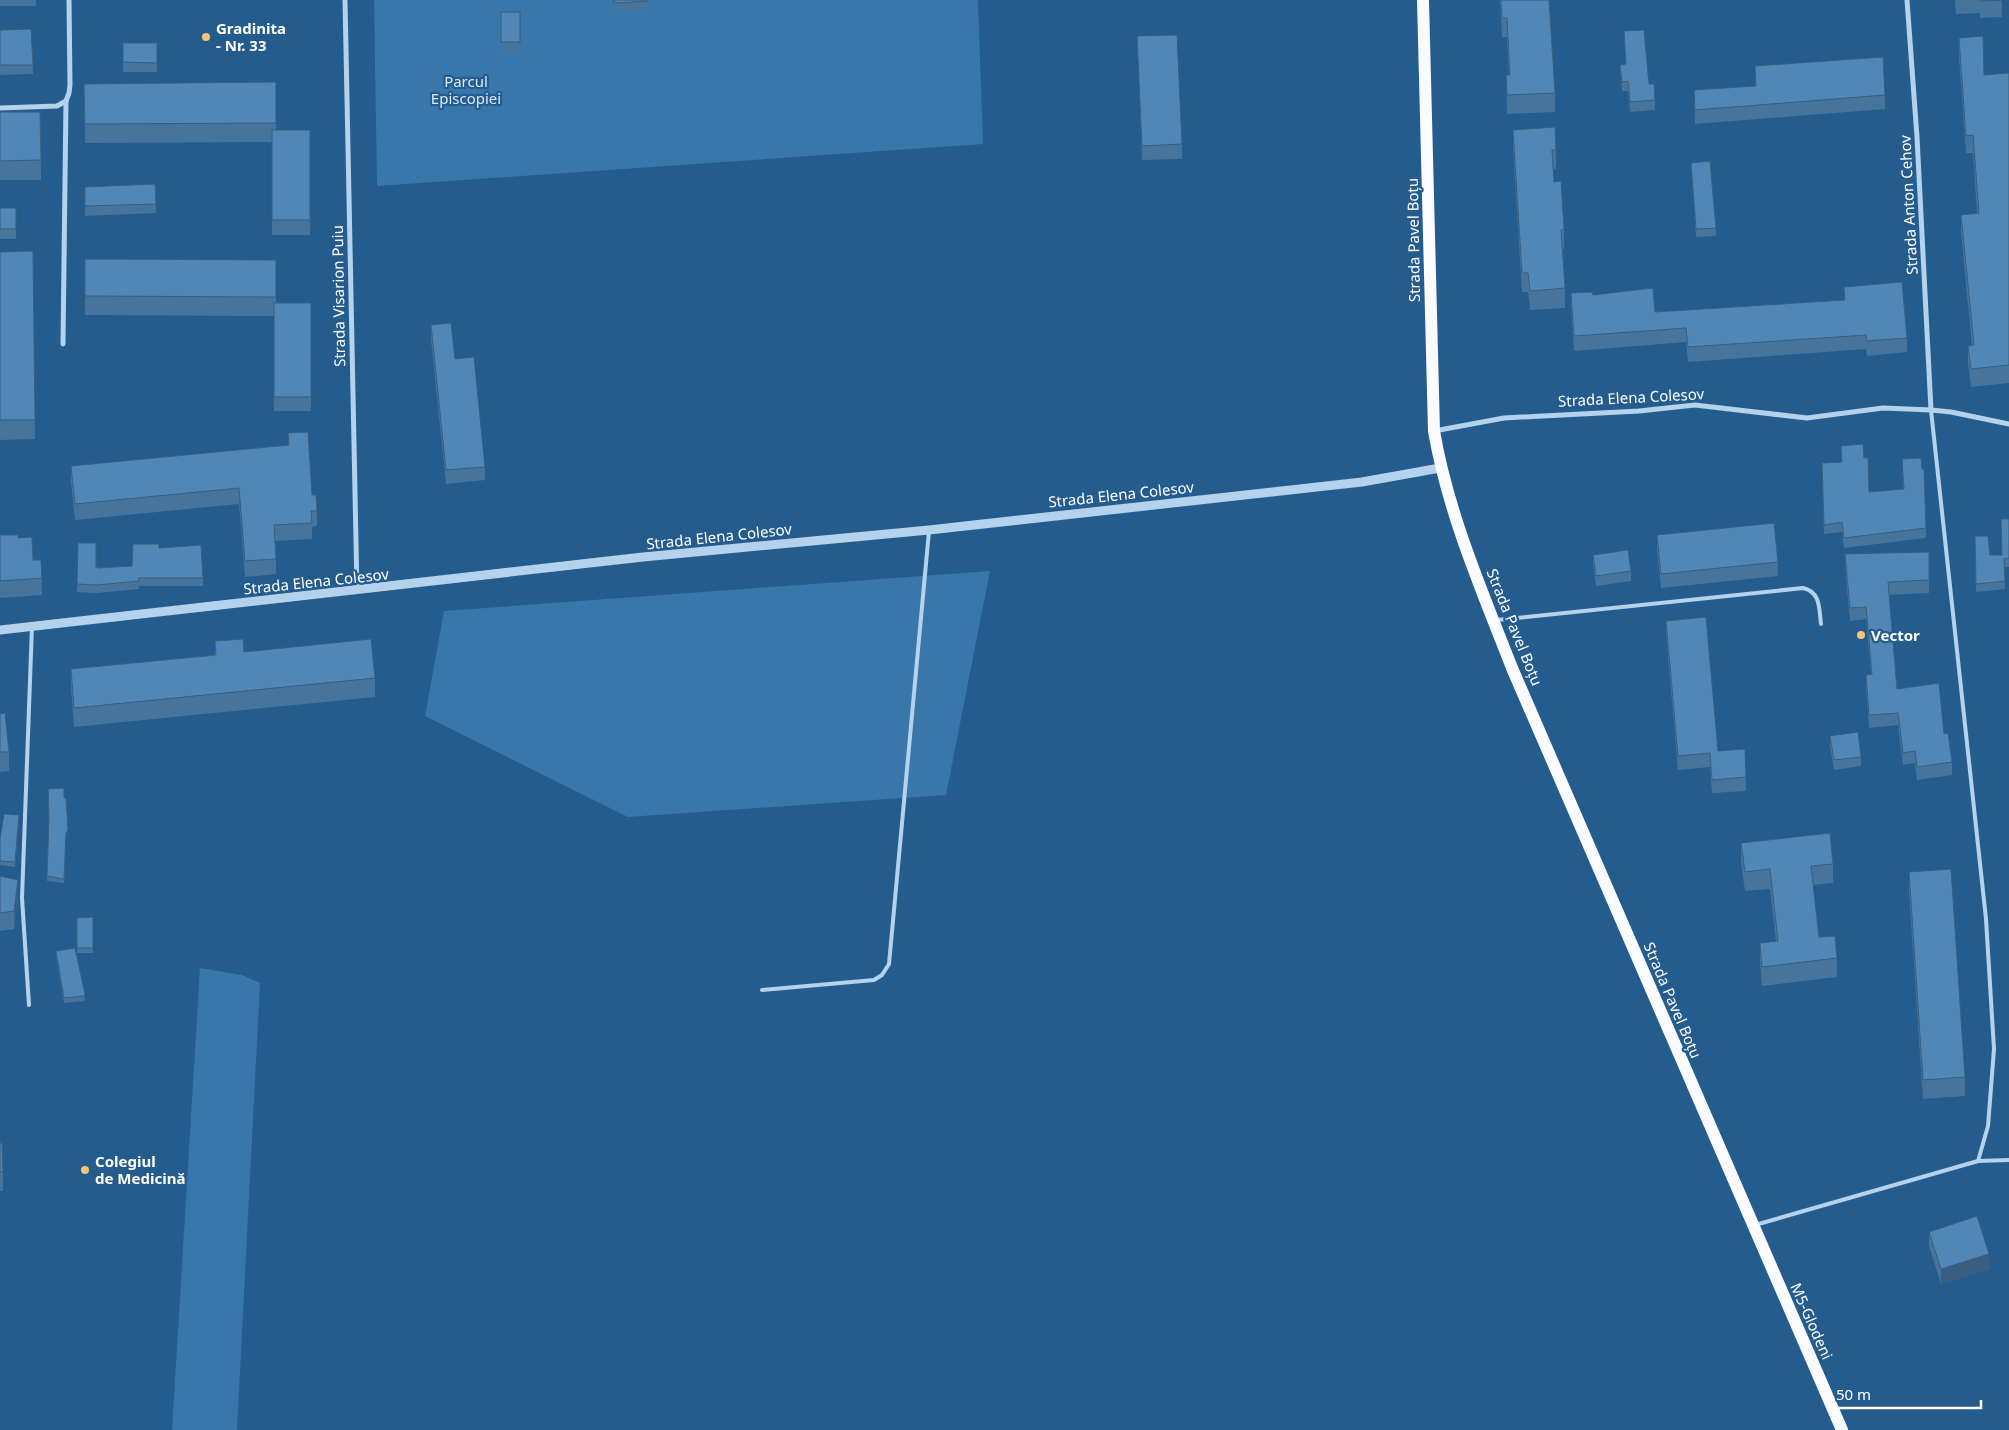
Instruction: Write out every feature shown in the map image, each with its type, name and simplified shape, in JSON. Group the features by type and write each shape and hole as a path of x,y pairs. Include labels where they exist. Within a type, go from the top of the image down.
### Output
{"main road":[{"name":"Strada Pavel Boțu","path":"1423,0 1434,431 1440,468 1469,556 1512,668 1753,1226"},
{"name":"M5-Glodeni","path":"1753,1226 1842,1430"}],"street":[{"path":"63,344 66,100 70,85 69,0"},
{"name":"Strada Visarion Puiu","path":"345,0 357,590"},
{"name":"Strada Anton Cehov","path":"1907,0 1917,137 1931,410"},
{"path":"0,108 57,106 66,100"},
{"name":"Strada Elena Colesov","path":"1434,431 1504,418 1639,411 1695,405 1807,418 1883,408 1931,410 1951,412 2009,424"},
{"name":"Strada Elena Colesov","path":"0,630 643,557 929,530 1362,482 1440,468"}],"lane":[{"path":"1931,410 1986,919 1994,1049 1988,1126 1978,1161"},
{"path":"762,990 874,980 882,975 889,964 929,530"},
{"path":"1494,620 1802,588 1809,589 1817,597 1821,624"},
{"path":"28,1005 22,898 32,626"},
{"path":"1753,1226 1978,1161 2009,1160"}],"green space":[{"name":"Parcul Episcopiei","path":"374,0 978,0 983,144 377,186"},
{"path":"990,571 946,795 628,817 425,716 444,611"},
{"path":"200,968 242,975 260,983 237,1430 172,1430"}],"building":[{"path":"614,0 648,0 648,1 614,3"},
{"path":"1501,0 1549,0 1555,93 1507,95 1506,75 1510,75 1507,18 1502,18"},
{"path":"501,12 520,12 520,42 501,42"},
{"path":"31,29 33,65 0,65 0,30"},
{"path":"1644,30 1649,84 1654,84 1655,100 1630,102 1628,81 1622,82 1620,65 1626,64 1624,31"},
{"path":"1177,35 1182,144 1142,146 1137,36"},
{"path":"1983,36 1984,75 2009,73 2009,365 1971,369 1968,346 1974,345 1961,215 1979,213 1973,135 1966,136 1959,38"},
{"path":"123,43 157,43 157,63 123,62"},
{"path":"1883,57 1885,95 1695,110 1694,90 1756,86 1755,66"},
{"path":"276,82 276,123 85,124 84,84"},
{"path":"0,112 40,112 41,160 0,161"},
{"path":"1555,127 1556,150 1552,150 1554,182 1561,181 1564,229 1561,230 1565,288 1530,291 1528,273 1522,273 1513,130"},
{"path":"272,130 310,130 310,220 272,220"},
{"path":"1710,161 1716,228 1696,229 1691,163"},
{"path":"155,184 156,204 85,206 85,187"},
{"path":"0,208 16,208 16,229 0,229"},
{"path":"33,251 35,420 0,420 0,252"},
{"path":"85,259 276,260 276,297 85,296"},
{"path":"1902,282 1907,338 1867,341 1866,335 1688,347 1686,328 1574,336 1571,293 1592,292 1593,295 1653,288 1655,312 1845,300 1844,287"},
{"path":"274,303 311,303 311,397 274,397"},
{"path":"451,323 455,359 474,357 485,467 446,470 431,325"},
{"path":"308,432 312,495 316,495 317,511 311,511 312,523 274,525 276,559 245,561 239,488 75,504 71,466 289,445 288,433"},
{"path":"1863,444 1864,458 1868,458 1869,492 1904,489 1902,459 1921,458 1922,469 1924,469 1926,528 1844,538 1842,522 1824,525 1822,463 1842,462 1841,446"},
{"path":"2001,519 2009,519 2009,558 2004,559 2005,581 1976,584 1975,536 1988,536 1990,555 2002,555"},
{"path":"1774,523 1778,562 1661,574 1657,535"},
{"path":"0,535 18,535 18,538 32,537 33,560 41,560 42,578 0,581"},
{"path":"78,543 96,543 96,567 98,568 132,566 133,544 159,544 159,548 201,545 203,578 138,578 139,581 97,585 77,584"},
{"path":"1628,550 1631,571 1596,576 1593,555"},
{"path":"1929,552 1929,580 1888,582 1897,689 1939,683 1944,734 1948,733 1952,762 1917,767 1915,751 1903,753 1898,713 1869,715 1866,675 1872,674 1866,607 1850,608 1845,554"},
{"path":"1706,617 1718,751 1745,749 1746,777 1712,780 1710,753 1678,756 1666,621"},
{"path":"243,639 244,652 371,639 375,678 74,708 71,669 216,655 215,641"},
{"path":"5,713 9,752 0,752 0,714"},
{"path":"1858,732 1861,757 1834,760 1830,736"},
{"path":"64,788 68,830 66,833 64,879 47,876 48,789"},
{"path":"4,814 19,815 15,862 0,861 0,839"},
{"path":"1830,833 1833,864 1811,866 1819,937 1835,936 1837,958 1762,967 1760,943 1778,941 1770,869 1745,872 1741,843"},
{"path":"1951,869 1965,1077 1923,1080 1909,872"},
{"path":"0,876 18,880 14,911 0,913"},
{"path":"93,917 93,948 77,948 77,918"},
{"path":"75,948 85,994 84,996 64,998 56,951"},
{"path":"0,1143 2,1143 3,1172 0,1172"},
{"path":"1977,1216 1989,1254 1941,1269 1929,1232"}],"place":[{"name":"Gradinita - Nr. 33","path":"206,37"},
{"name":"Vector","path":"1861,635"},
{"name":"Colegiul de Medicină","path":"85,1170"}]}
